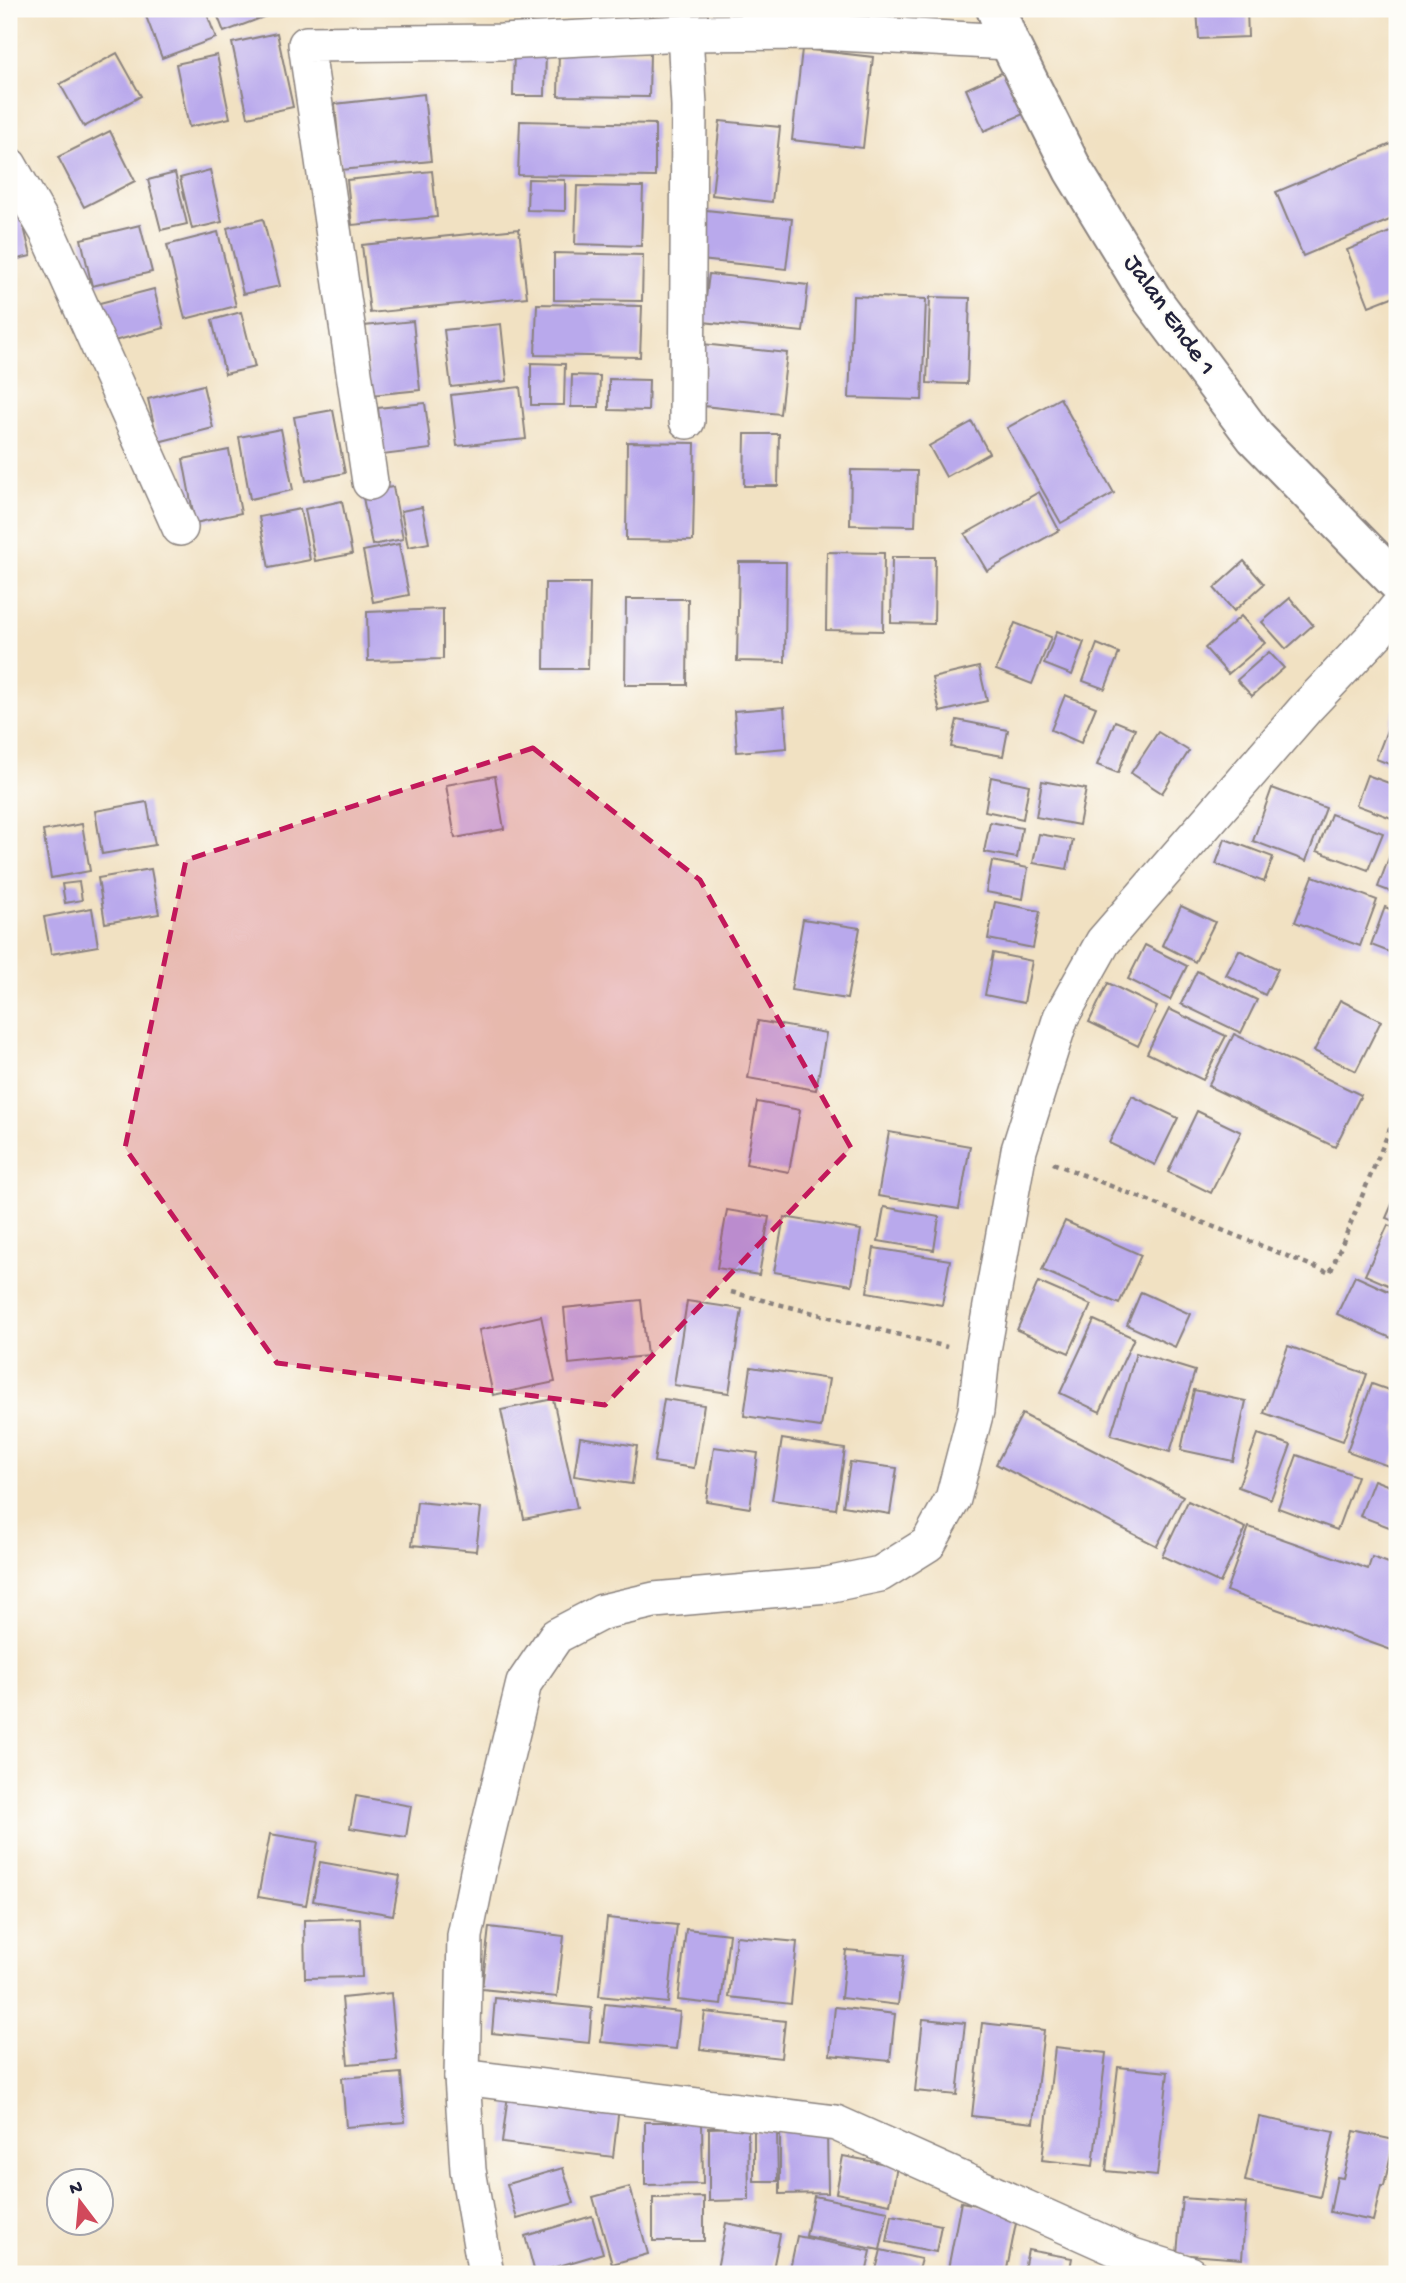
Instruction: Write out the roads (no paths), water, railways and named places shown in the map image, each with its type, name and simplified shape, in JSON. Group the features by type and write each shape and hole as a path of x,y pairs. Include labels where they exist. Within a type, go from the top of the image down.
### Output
{"street":[{"path":"370,482 306,44 501,42 685,33 1003,26"},
{"name":"Jalan Ende 1","path":"1003,26 1073,170 1151,298 1255,437 1397,583"},
{"path":"685,33 689,106 687,421"},
{"path":"9,165 48,233 180,528"},
{"path":"486,2274 468,2170 462,2077 465,1936 524,1683 556,1636 602,1612 654,1600 827,1585 880,1574 928,1544 953,1499 976,1411 982,1356 1019,1150 1061,1017 1103,942 1306,708 1397,608"},
{"path":"462,2077 836,2123 1133,2265 1189,2274"}]}
